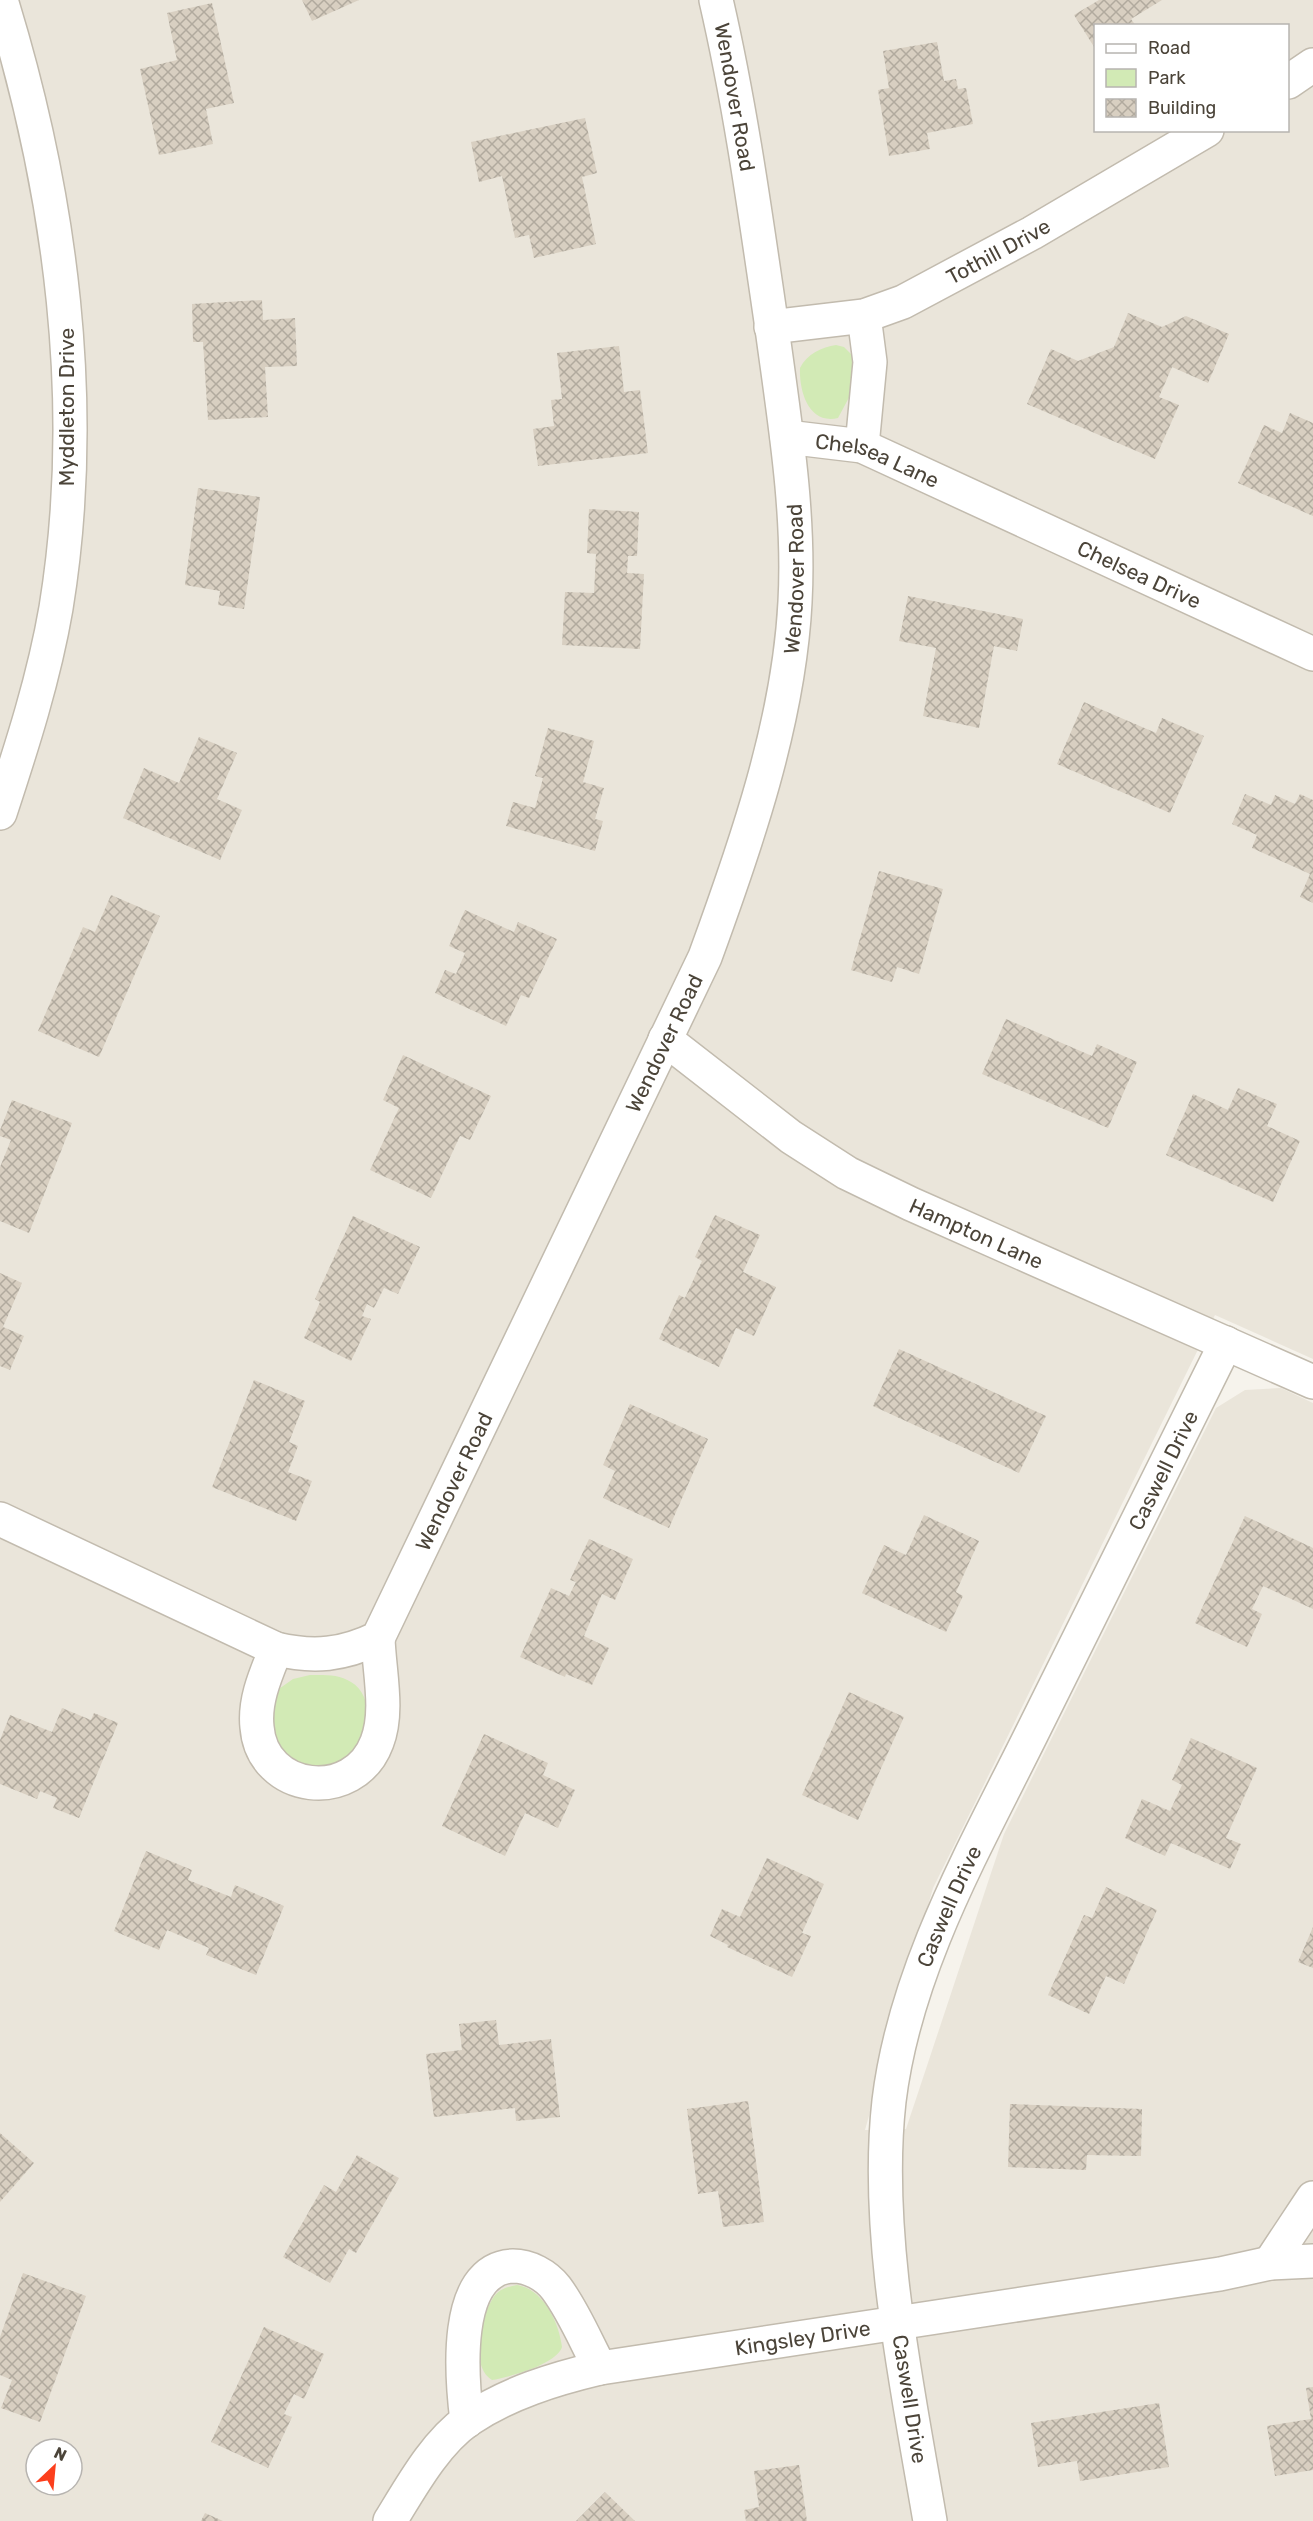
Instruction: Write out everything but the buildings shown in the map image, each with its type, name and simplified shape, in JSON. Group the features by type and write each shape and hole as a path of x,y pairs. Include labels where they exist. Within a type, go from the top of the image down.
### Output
{"street":[{"name":"Myddleton Drive","path":"0,813 30,721 56,608 68,478 66,326 52,212 41,149 19,56 2,0"},
{"name":"Wendover Road","path":"378,1638 705,957 738,866 779,707 795,602 795,536 787,437 737,100 716,0"},
{"path":"1289,81 1313,65"},
{"name":"Tothill Drive","path":"771,327 864,315 903,302 1032,233 1204,132"},
{"path":"862,446 870,362 864,315"},
{"name":"Chelsea Lane","path":"787,437 862,446 965,493"},
{"name":"Chelsea Drive","path":"965,493 1313,654"},
{"name":"Hampton Lane","path":"665,1039 791,1137 847,1173 910,1204 1313,1382"},
{"name":"Caswell Drive","path":"930,2521 898,2322 886,2180 889,2102 899,2042 947,1903 1226,1343"},
{"path":"0,1519 276,1648 303,1655 326,1655 356,1649 378,1638 383,1716 377,1743 364,1764 348,1777 328,1784 305,1783 281,1773 263,1751 256,1729 257,1703 276,1648"},
{"path":"1270,2263 1313,2198"},
{"name":"Kingsley Drive","path":"390,2521 436,2452 467,2421 512,2395 561,2378 600,2368 1220,2274 1270,2263 1313,2261"},
{"path":"467,2421 463,2387 465,2326 473,2299 483,2279 506,2267 521,2266 537,2271 555,2287 600,2368"}],"shaded area":[{"path":"0,0 1313,0 1313,1359 1215,1315 933,1888 865,2130 906,2129 1004,1834 1216,1408 1245,1390 1281,1388 1313,1403 1313,2521 0,2521"}],"green space":[{"path":"836,345 844,347 854,357 853,390 838,418 828,419 819,416 807,404 801,386 800,368 815,352"},
{"path":"310,1675 346,1679 358,1688 367,1705 367,1726 361,1745 351,1758 333,1770 297,1766 275,1745 270,1714 276,1691 293,1679"},
{"path":"517,2285 535,2293 548,2308 557,2327 562,2347 551,2359 542,2364 521,2373 492,2380 485,2373 481,2364 479,2341 481,2329 495,2295"}]}
